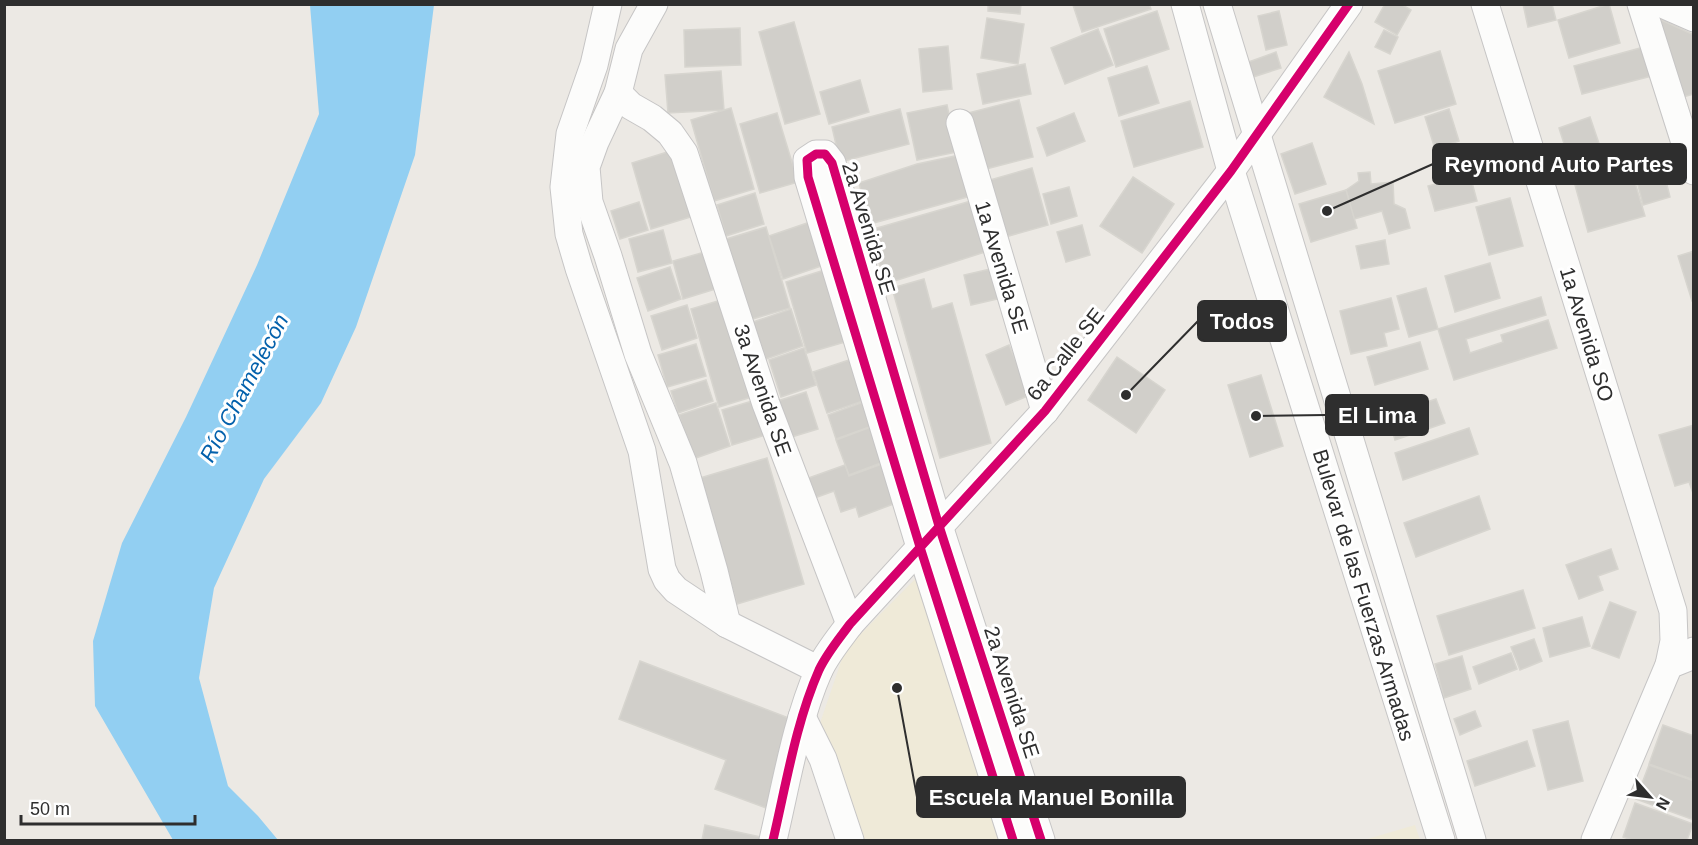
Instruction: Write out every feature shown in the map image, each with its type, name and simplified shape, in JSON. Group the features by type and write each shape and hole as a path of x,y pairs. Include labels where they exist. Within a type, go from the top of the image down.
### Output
{"street":[{"path":"608,4 594,65 570,134 564,187 569,234 579,268 642,451 662,569 667,580 676,590 727,624 819,670"},
{"path":"654,4 629,49 618,93 595,141 586,167 589,202 638,354 683,464 727,624"},
{"name":"Bulevar de las Fuerzas Armadas","path":"1185,4 1231,171 1441,840"},
{"name":"Bulevar de las Fuerzas Armadas","path":"1217,4 1472,840"},
{"name":"6a Calle SE","path":"773,840 802,717 819,670 834,645 850,624 1045,411 1231,171 1349,4"},
{"name":"1a Avenida SO","path":"1485,4 1673,611 1674,640 1669,665 1595,840"},
{"path":"1641,4 1694,171"},
{"path":"1662,4 1694,18"},
{"name":"3a Avenida SE","path":"618,93 631,106 652,118 670,133 684,153 766,405 850,624"},
{"name":"1a Avenida SE","path":"960,123 1045,411"},
{"name":"2a Avenida SE","path":"1013,840 920,547 808,177 807,160 816,154 825,154 832,163 939,526 1041,840"},
{"path":"1669,665 1689,657 1694,651"},
{"path":"802,717 824,759 849,840"}],"shaded area":[{"path":"924,570 1012,840 858,840 819,726 845,650"},
{"path":"1415,825 1420,840 1364,840"}],"water":[{"name":"Río Chamelecón","path":"310,5 434,5 415,155 356,327 321,403 264,479 214,588 199,678 228,786 278,840 173,840 95,706 93,641 122,543 186,417 257,265 319,114"}],"building":[{"path":"988,4 1021,4 1020,14 988,11"},
{"path":"1149,4 1151,9 1082,32 1073,5"},
{"path":"1385,4 1401,4 1411,10 1397,35 1375,22"},
{"path":"1523,4 1552,4 1556,20 1528,27"},
{"path":"1609,4 1620,43 1569,58 1558,20"},
{"path":"1157,11 1169,49 1116,67 1104,29"},
{"path":"1279,11 1287,45 1266,50 1258,16"},
{"path":"987,18 1024,24 1018,64 981,58"},
{"path":"1657,18 1694,35 1694,94 1679,98"},
{"path":"794,22 820,114 785,124 759,32"},
{"path":"740,28 741,65 685,67 684,30"},
{"path":"1098,29 1113,65 1065,84 1051,48"},
{"path":"1384,30 1398,37 1390,54 1375,47"},
{"path":"948,46 952,89 923,92 919,49"},
{"path":"1644,47 1652,76 1582,94 1574,66"},
{"path":"1440,51 1456,104 1395,123 1378,71"},
{"path":"1276,52 1281,68 1247,79 1243,64"},
{"path":"1349,52 1362,84 1374,124 1324,97"},
{"path":"1025,64 1031,94 983,104 977,74"},
{"path":"1147,66 1159,103 1119,116 1108,78"},
{"path":"721,71 724,110 668,113 665,75"},
{"path":"860,80 869,112 829,124 820,92"},
{"path":"1019,100 1033,157 982,170 968,113"},
{"path":"1190,101 1203,147 1134,167 1121,121"},
{"path":"947,105 957,152 917,160 907,113"},
{"path":"731,108 754,189 714,201 691,120"},
{"path":"900,109 909,144 840,162 832,127"},
{"path":"1449,109 1459,141 1435,149 1425,117"},
{"path":"777,113 798,182 760,193 740,124"},
{"path":"1074,113 1085,141 1047,156 1037,128"},
{"path":"1590,117 1605,161 1573,172 1559,128"},
{"path":"1312,143 1326,184 1295,194 1281,154"},
{"path":"677,149 697,215 651,229 632,163"},
{"path":"960,155 971,196 870,224 859,183 917,164"},
{"path":"1032,168 1048,225 998,239 983,182"},
{"path":"1631,169 1645,216 1588,232 1575,185"},
{"path":"1663,169 1670,197 1643,205 1636,177"},
{"path":"1370,172 1371,184 1393,182 1394,204 1405,209 1410,228 1389,234 1382,211 1354,219 1346,190 1359,181 1358,173"},
{"path":"1470,175 1477,201 1435,211 1428,186"},
{"path":"1133,177 1174,204 1142,253 1100,226"},
{"path":"1069,187 1077,216 1051,224 1043,194"},
{"path":"1346,190 1357,228 1311,242 1299,204"},
{"path":"755,193 764,224 726,236 717,205"},
{"path":"1510,198 1523,246 1489,255 1476,207"},
{"path":"971,201 985,252 885,284 870,230"},
{"path":"639,202 648,230 620,239 611,211"},
{"path":"813,221 827,264 783,279 769,236"},
{"path":"1082,225 1090,255 1066,262 1057,232"},
{"path":"766,227 790,308 749,320 726,239"},
{"path":"663,230 672,263 638,272 629,239"},
{"path":"1385,240 1389,264 1361,269 1356,246"},
{"path":"712,250 722,287 683,299 673,261"},
{"path":"1694,251 1694,300 1692,301 1678,256"},
{"path":"1490,263 1500,298 1455,312 1445,276"},
{"path":"670,267 681,299 648,311 637,278"},
{"path":"831,268 852,340 807,353 786,282"},
{"path":"995,268 1002,298 971,305 964,275"},
{"path":"924,279 932,309 952,303 991,443 940,458 892,288"},
{"path":"1426,288 1438,329 1409,337 1397,296"},
{"path":"1541,297 1546,315 1466,339 1470,353 1503,342 1501,335 1548,320 1557,348 1454,380 1438,329"},
{"path":"728,298 755,396 719,407 691,309"},
{"path":"1391,298 1399,329 1384,333 1387,346 1351,354 1340,311"},
{"path":"687,305 697,338 662,350 651,316"},
{"path":"791,309 803,346 766,359 753,322"},
{"path":"1420,342 1428,369 1375,385 1367,357"},
{"path":"696,344 706,376 667,387 658,355"},
{"path":"1009,345 1030,395 1006,405 986,355"},
{"path":"804,348 816,385 781,397 769,360"},
{"path":"1117,357 1165,390 1136,433 1088,400"},
{"path":"855,358 869,399 827,413 813,372"},
{"path":"1261,375 1283,446 1250,457 1228,385"},
{"path":"706,380 713,401 678,413 671,391"},
{"path":"806,392 818,429 785,439 774,402"},
{"path":"759,399 769,434 732,445 722,410"},
{"path":"1436,399 1445,423 1395,440 1388,415"},
{"path":"866,401 875,425 836,439 828,415"},
{"path":"716,403 730,446 693,459 679,415"},
{"path":"876,425 889,460 849,475 836,440"},
{"path":"1694,425 1694,496 1689,482 1675,486 1659,435"},
{"path":"1469,428 1478,454 1403,480 1395,453"},
{"path":"767,458 804,584 737,604 700,478"},
{"path":"890,461 904,500 859,517 856,507 841,512 834,491 809,500 803,480 845,465 849,476"},
{"path":"1479,496 1490,529 1416,557 1404,523"},
{"path":"1611,549 1618,569 1598,576 1603,590 1579,599 1566,565"},
{"path":"1523,590 1535,628 1449,655 1437,616"},
{"path":"1610,602 1636,612 1619,658 1592,648"},
{"path":"1582,617 1590,646 1550,657 1543,628"},
{"path":"1534,639 1542,661 1520,670 1511,647"},
{"path":"1511,653 1517,669 1479,684 1473,667"},
{"path":"1462,656 1471,689 1444,698 1435,664"},
{"path":"640,661 799,722 766,808 715,789 726,760 619,719"},
{"path":"1475,711 1481,726 1460,735 1454,719"},
{"path":"1568,721 1583,781 1548,790 1533,730"},
{"path":"1663,725 1694,736 1694,780 1649,764"},
{"path":"1527,741 1535,766 1475,786 1467,761"},
{"path":"1649,765 1694,781 1694,820 1636,799"},
{"path":"1635,803 1693,824 1687,840 1632,840 1623,837"},
{"path":"705,825 761,837 760,840 702,840"}],"cycle path":[{"path":"773,840 804,711 819,670 829,652 850,624 1045,411 1231,171 1349,4"},
{"path":"1013,840 920,547 808,177 807,160 816,154 825,154 832,163 939,526 1041,840"}],"place":[{"name":"Reymond Auto Partes","path":"1327,211"},
{"name":"Todos","path":"1126,395"},
{"name":"El Lima","path":"1256,416"},
{"name":"Escuela Manuel Bonilla","path":"897,688"}]}
